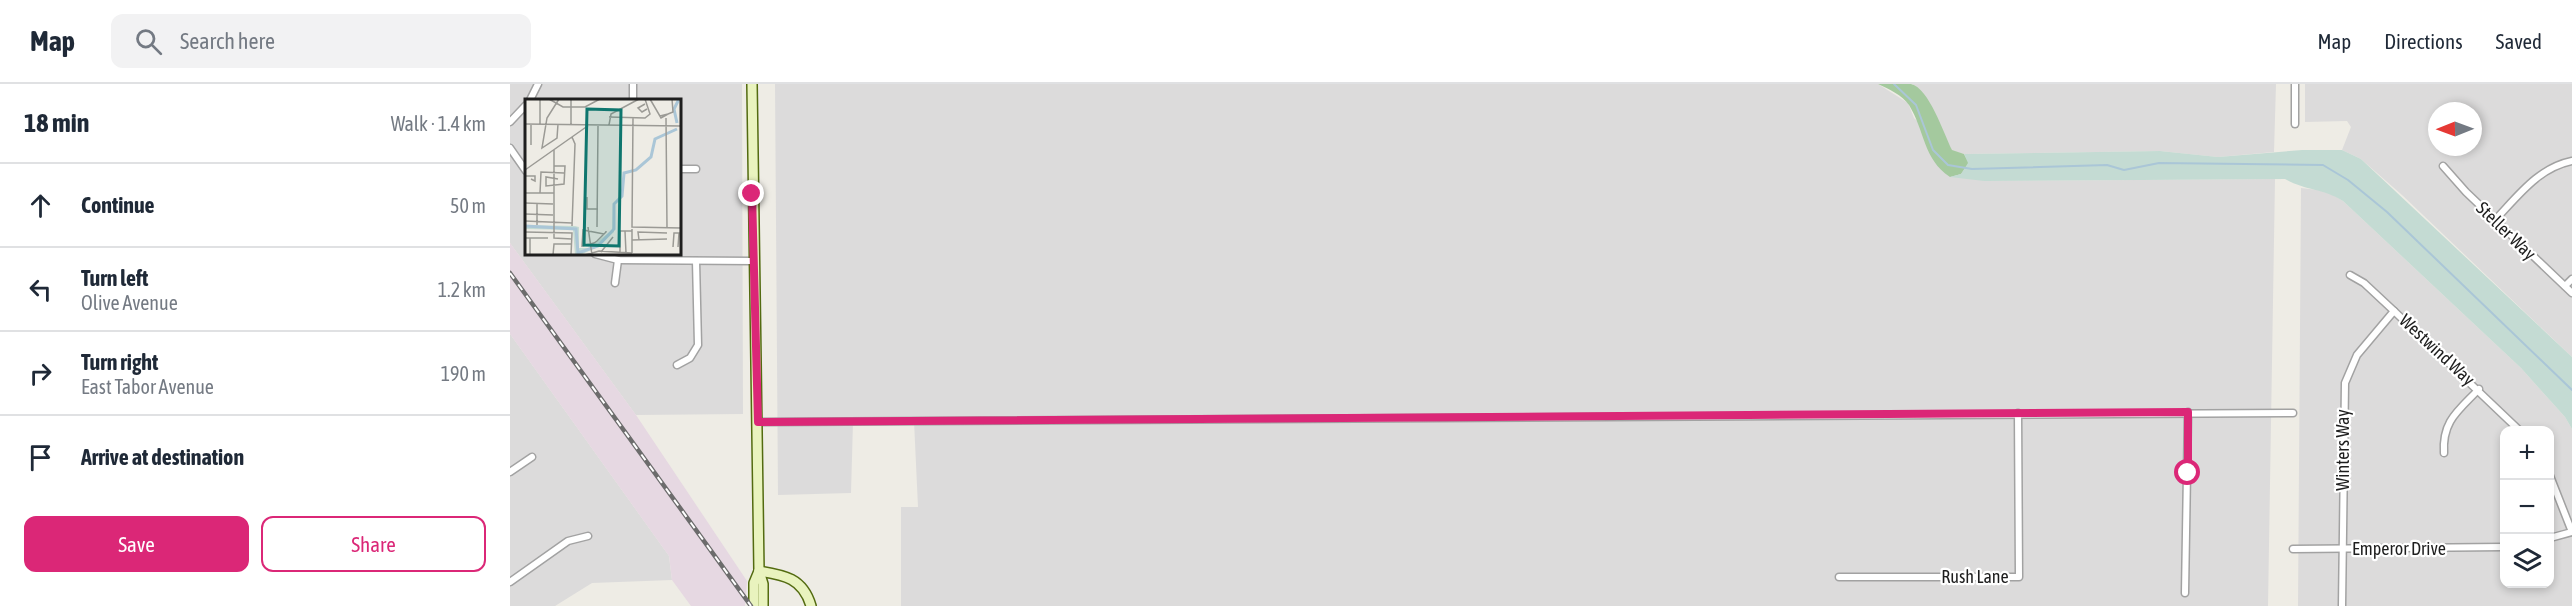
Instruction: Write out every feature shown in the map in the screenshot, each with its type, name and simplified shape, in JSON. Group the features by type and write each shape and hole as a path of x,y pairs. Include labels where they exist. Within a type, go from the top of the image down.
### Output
{"main road":[{"path":"752,84 759,571 764,584 763,606"},
{"path":"754,606 754,583 759,571"},
{"path":"759,571 790,577 799,582 811,606"}],"street":[{"path":"530,99 538,84"},
{"path":"2295,84 2295,124"},
{"path":"510,122 525,106"},
{"path":"510,148 525,170"},
{"path":"2495,220 2537,176 2558,164 2572,161"},
{"name":"Steller Way","path":"2443,166 2495,220 2572,293"},
{"path":"681,169 696,169"},
{"path":"599,255 618,260 633,257 696,261 753,261"},
{"path":"615,283 618,260"},
{"path":"677,365 690,358 698,345 696,261"},
{"name":"Westwind Way","path":"2350,275 2364,283 2479,389 2515,426"},
{"path":"2565,286 2572,279"},
{"name":"Winters Way","path":"2343,606 2344,383 2357,355 2394,311"},
{"path":"2444,453 2443,436 2446,426 2479,389"},
{"path":"2185,593 2188,412"},
{"name":"Rush Lane","path":"1839,577 2019,577 2018,413"},
{"path":"758,422 2292,413"},
{"path":"510,472 532,457"},
{"path":"2552,480 2572,532 2554,537"},
{"path":"510,582 568,541 588,536"},
{"name":"Emperor Drive","path":"2293,549 2500,547"}],"shaded area":[{"path":"510,84 742,84 743,414 636,415 510,243"},
{"path":"775,84 1878,84 1908,103 1914,118 1984,181 2275,179 2268,606 901,606 901,507 918,507 914,421 853,422 851,493 778,495"},
{"path":"1912,84 2276,84 2274,152 2218,157 2160,151 1964,154 1952,151 1919,89"},
{"path":"2305,84 2572,84 2572,357 2402,195 2361,159 2342,150 2351,127 2347,121 2305,122"},
{"path":"2302,150 2342,150 2361,159 2572,357 2572,429 2565,417 2521,368 2343,201 2328,194 2285,179 1984,181 1950,177 1961,174 1968,163 1964,154 2160,151 2218,157"},
{"path":"2301,188 2327,191 2343,201 2521,368 2565,417 2572,429 2572,606 2298,606"},
{"path":"510,243 636,415 747,581 745,606 691,606 672,580 669,556 510,334"},
{"path":"510,334 669,556 672,580 592,583 555,606 510,606"}],"green space":[{"path":"1878,84 1911,84 1918,87 1930,102 1952,150 1964,154 1969,163 1961,174 1950,177 1941,170 1929,153 1909,105 1899,95"}],"waterway":[{"path":"1894,84 1916,105 1933,150 1948,165 1972,169 2107,165 2124,170 2159,163 2323,165 2348,180 2387,212 2572,390"}],"railway":[{"path":"510,273 751,606"}],"route":[{"path":"752,194 758,422 1283,416 1511,418 2188,412 2188,473"}]}
